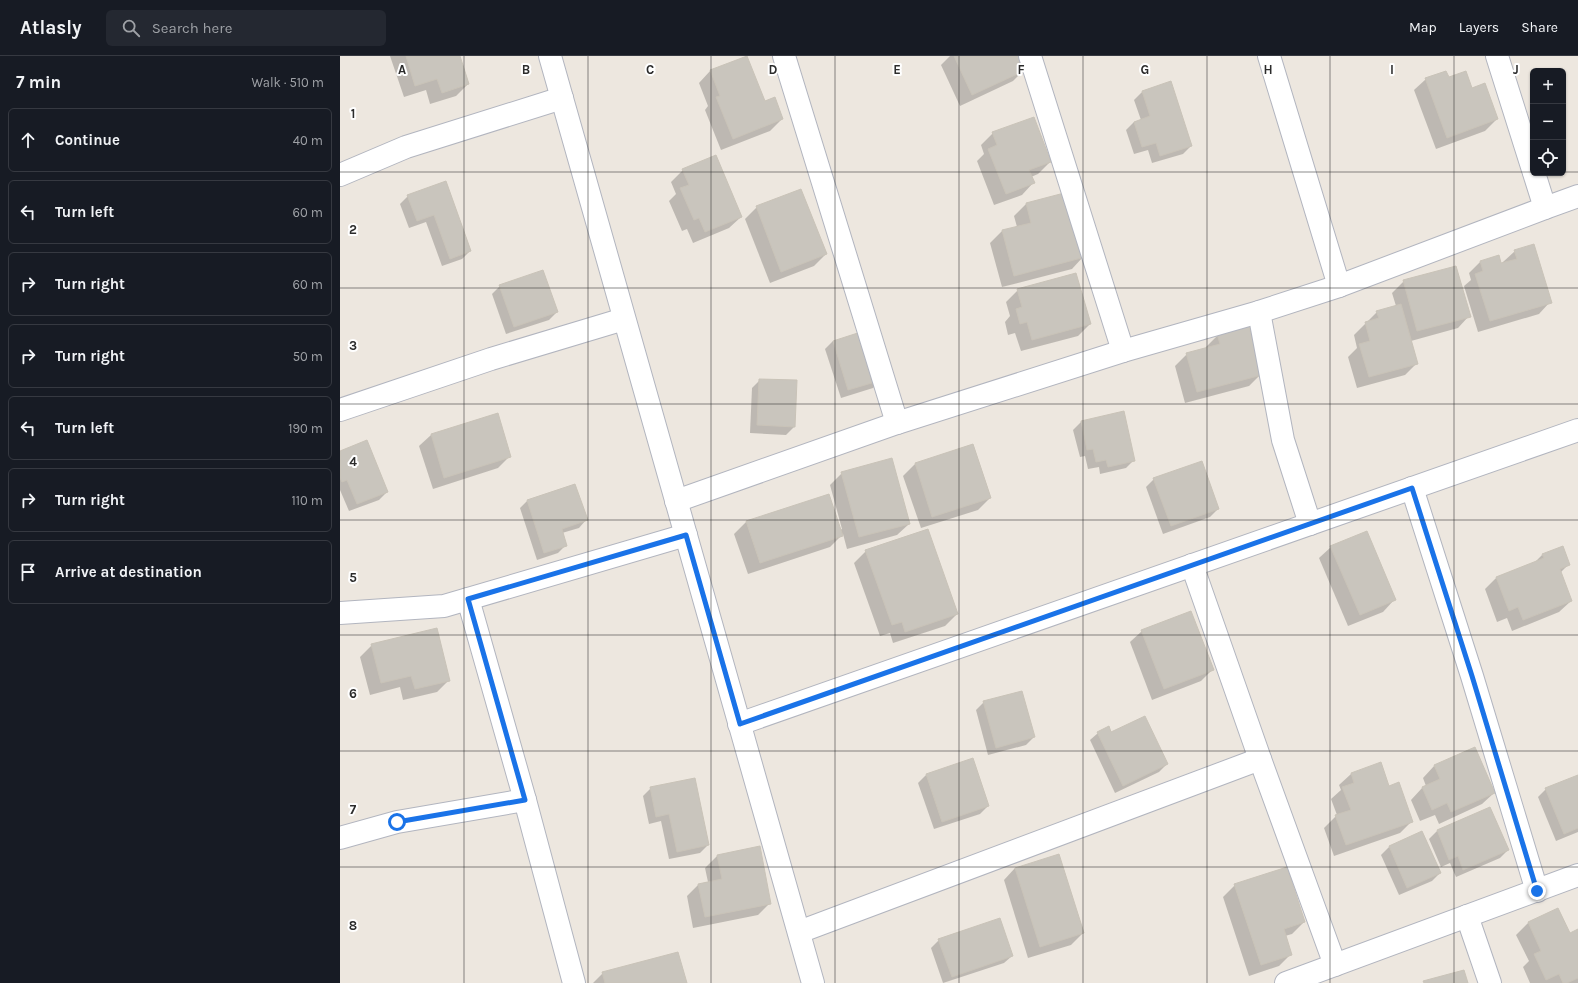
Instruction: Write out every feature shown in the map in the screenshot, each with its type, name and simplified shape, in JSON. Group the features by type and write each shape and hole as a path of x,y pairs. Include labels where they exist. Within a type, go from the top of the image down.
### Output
{"street":[{"path":"550,56 813,983"},
{"path":"784,56 897,423"},
{"path":"1030,56 1123,351"},
{"path":"1269,56 1339,286"},
{"path":"1497,56 1530,160"},
{"path":"340,175 406,147 562,98"},
{"path":"1535,176 1545,208"},
{"path":"676,502 897,423 1123,351 1259,312 1339,286 1578,196"},
{"path":"1259,312 1283,440 1310,524"},
{"path":"340,410 491,359 624,319"},
{"path":"740,724 1578,430"},
{"path":"1412,488 1472,676 1537,891"},
{"path":"340,613 444,606 686,535"},
{"path":"1192,565 1334,966"},
{"path":"468,599 525,800 574,983"},
{"path":"799,932 1260,759"},
{"path":"340,838 397,822 525,800"},
{"path":"1286,983 1578,875"},
{"path":"1467,916 1490,983"}],"building":[{"path":"406,56 460,56 469,84 442,93 437,79 415,86"},
{"path":"747,56 765,101 775,97 783,119 733,139 716,97 720,96 710,70"},
{"path":"954,56 1026,56 1026,70 972,95"},
{"path":"1446,71 1449,77 1466,71 1472,88 1485,83 1498,119 1447,138 1425,78"},
{"path":"1171,81 1192,146 1160,156 1156,143 1142,147 1134,122 1150,116 1142,91"},
{"path":"1034,117 1051,162 1029,170 1035,183 1006,194 988,149 997,145 992,132"},
{"path":"716,155 742,217 705,232 699,218 694,220 680,188 689,185 682,169"},
{"path":"446,181 471,251 450,259 434,215 417,221 407,195"},
{"path":"801,189 827,254 781,272 756,206"},
{"path":"1068,192 1085,257 1014,276 1002,230 1031,223 1026,203"},
{"path":"1534,244 1552,303 1490,321 1475,274 1483,271 1480,261 1499,255 1501,263 1517,259 1514,250"},
{"path":"1456,266 1471,317 1417,331 1403,280"},
{"path":"543,270 558,312 514,327 499,285"},
{"path":"1076,273 1091,324 1032,340 1027,322 1020,324 1016,309 1022,307 1017,289"},
{"path":"1401,304 1418,364 1369,377 1359,344 1370,341 1365,322 1379,318 1376,311"},
{"path":"1249,326 1262,375 1197,392 1186,353 1220,344 1217,334"},
{"path":"867,330 882,380 848,390 833,341"},
{"path":"759,379 797,380 795,427 757,425"},
{"path":"1124,411 1135,461 1108,467 1106,460 1096,462 1093,449 1087,450 1081,421"},
{"path":"498,413 511,457 444,478 431,434"},
{"path":"367,440 388,492 357,504 347,480 342,482 340,478 340,451"},
{"path":"973,444 991,498 932,517 915,463"},
{"path":"892,458 910,524 859,537 841,472"},
{"path":"1202,461 1219,509 1171,526 1153,478"},
{"path":"575,484 588,520 562,529 567,546 544,553 527,500"},
{"path":"829,494 843,536 760,563 746,521"},
{"path":"928,529 958,614 905,632 902,622 892,625 865,550"},
{"path":"1367,531 1396,600 1360,615 1330,546"},
{"path":"1563,546 1570,565 1560,569 1572,601 1523,620 1518,607 1509,611 1496,577 1544,558 1542,554"},
{"path":"1191,611 1214,670 1164,689 1141,630"},
{"path":"437,628 450,681 415,689 411,676 381,683 371,644"},
{"path":"1022,691 1035,737 996,748 983,701"},
{"path":"1145,716 1168,764 1123,786 1097,732 1109,726 1111,732"},
{"path":"1475,747 1495,793 1451,812 1447,803 1432,810 1422,787 1440,779 1434,765"},
{"path":"973,758 989,806 942,822 926,774"},
{"path":"1381,762 1389,786 1399,782 1413,822 1346,845 1335,815 1351,810 1342,787 1354,783 1351,773"},
{"path":"1578,775 1578,828 1564,834 1545,788"},
{"path":"695,778 709,845 677,852 669,814 656,817 650,787"},
{"path":"1490,807 1509,850 1463,870 1458,856 1449,860 1437,830"},
{"path":"1422,831 1441,873 1407,888 1389,846"},
{"path":"760,846 771,904 705,917 698,884 722,879 717,855"},
{"path":"1059,854 1084,933 1040,947 1015,868"},
{"path":"1287,867 1305,922 1284,929 1292,955 1261,965 1234,884"},
{"path":"1558,908 1570,933 1578,929 1578,978 1567,983 1563,983 1559,974 1546,980 1534,954 1541,951 1528,922"},
{"path":"1000,918 1013,956 952,977 938,939"},
{"path":"678,952 687,983 605,983 602,972"},
{"path":"1464,970 1468,983 1424,983 1423,981"}],"route":[{"path":"397,822 525,800 468,599 686,535 740,724 1412,488 1472,676 1537,891"}]}
